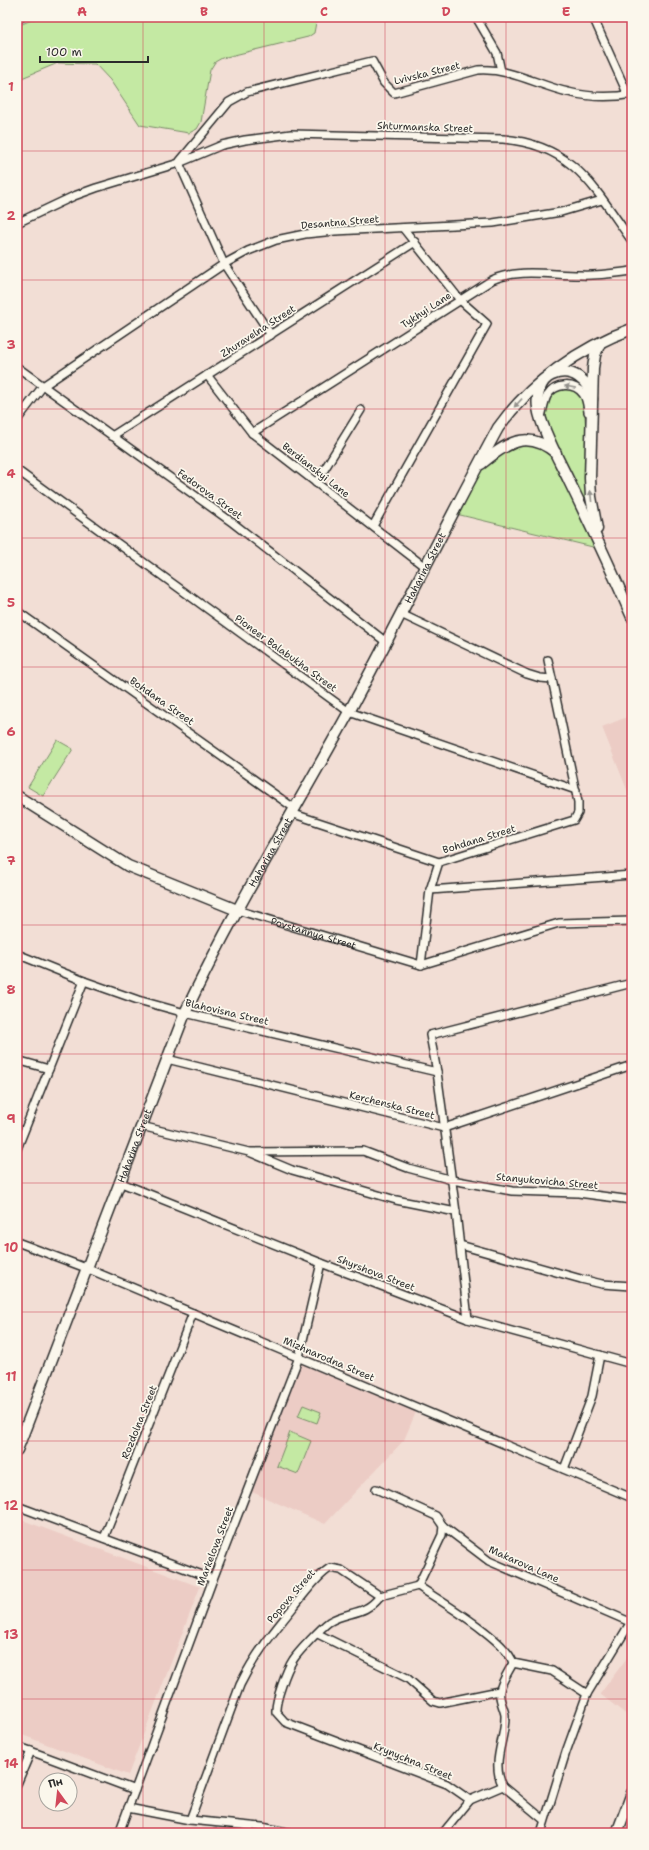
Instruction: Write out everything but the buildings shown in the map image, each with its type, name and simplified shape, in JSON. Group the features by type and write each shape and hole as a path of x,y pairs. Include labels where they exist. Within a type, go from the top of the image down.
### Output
{"street":[{"path":"17,19 22,17"},
{"path":"476,17 497,53 501,71"},
{"path":"593,17 630,94"},
{"name":"Lvivska Street","path":"179,163 229,102 247,92 372,61 384,83 394,93 478,70 501,71 567,92 589,96 630,94"},
{"name":"Shturmanska Street","path":"17,223 74,196 179,163 200,153 237,141 291,134 518,140 544,147 572,163 584,176 632,241"},
{"path":"179,163 224,264 271,335"},
{"name":"Desantna Street","path":"17,420 43,386 224,264 248,251 276,240 335,231 493,223 561,212 602,200"},
{"path":"373,526 487,324 460,300 404,228"},
{"name":"Zhuravelna Street","path":"112,436 415,242"},
{"name":"Tykhyi Lane","path":"252,433 492,280 509,274 518,273 582,275 632,271"},
{"name":"Haharina Street","path":"17,1450 185,1013 210,960 349,712 476,468 507,414 521,399 547,377 601,342 632,329"},
{"path":"601,342 597,349 594,361 590,478 594,519 607,561"},
{"name":"Fedorova Street","path":"17,367 232,523 386,642"},
{"path":"592,399 588,385 576,375 562,372 547,377 540,388 538,401 541,418 556,453 632,617"},
{"name":"Berdianskyi Lane","path":"207,375 252,433 425,567"},
{"path":"541,418 545,399 551,391 565,385 575,388 583,394 587,403 591,444"},
{"path":"316,483 361,410"},
{"path":"476,468 500,449 508,444 518,441 528,440 538,442 548,446 556,453"},
{"name":"Pioneer Balabukha Street","path":"17,470 349,712 576,790"},
{"name":"Bohdana Street","path":"17,611 293,811 438,862 574,820 578,813 576,790"},
{"path":"401,614 527,674 540,678 552,679"},
{"path":"548,660 576,790"},
{"name":"Povstannya Street","path":"17,796 128,866 237,910 421,965"},
{"path":"438,862 430,890 421,965 559,923 632,921"},
{"path":"430,890 632,875"},
{"name":"Blahovisna Street","path":"17,954 84,981 138,1000 185,1013 437,1072"},
{"path":"17,1149 84,981"},
{"path":"468,1319 452,1180 437,1072 430,1035 632,983"},
{"name":"Kerchenska Street","path":"167,1059 444,1128 632,1065"},
{"path":"17,1060 49,1069"},
{"name":"Stanyukovicha Street","path":"141,1126 249,1152 292,1170 388,1198 456,1212"},
{"name":"Stanyukovicha Street","path":"249,1152 363,1150 408,1168 452,1180 512,1190 578,1193 632,1200"},
{"name":"Shyrshova Street","path":"119,1182 320,1263 468,1319 631,1363"},
{"name":"Mizhnarodna Street","path":"17,1242 86,1268 632,1498"},
{"path":"460,1245 581,1279 613,1285 632,1286"},
{"name":"Markelova Street","path":"119,1833 213,1579 299,1358 320,1263"},
{"name":"Rozdolna Street","path":"104,1538 193,1313"},
{"path":"564,1469 592,1396 600,1355"},
{"name":"Makarova Lane","path":"376,1489 436,1516 443,1526 489,1561 631,1621"},
{"path":"17,1506 213,1579"},
{"path":"418,1586 442,1535 443,1526"},
{"name":"Popova Street","path":"190,1820 234,1700 248,1668 259,1649 303,1595 326,1571 336,1568 380,1596"},
{"path":"499,1692 440,1703 433,1701 407,1678 318,1634 328,1622 367,1609 373,1605 380,1596 418,1586 498,1641 508,1651 514,1663"},
{"path":"541,1833 566,1752 587,1694 631,1621"},
{"name":"Krynychna Street","path":"318,1634 293,1660 275,1704 276,1712 285,1722 447,1784 470,1800"},
{"path":"514,1663 499,1692 505,1714 505,1722 497,1770 503,1786 544,1820"},
{"path":"514,1663 552,1671 587,1694"},
{"path":"17,1746 135,1790"},
{"path":"17,1784 31,1751"},
{"path":"443,1833 470,1800 503,1786"},
{"path":"617,1833 632,1793"},
{"path":"128,1808 190,1820 262,1827 291,1833"}],"shaded area":[{"path":"632,715 632,802 602,727"},
{"path":"301,1364 416,1412 404,1440 325,1524 252,1492"},
{"path":"17,1518 200,1587 128,1775 17,1733"},
{"path":"632,1651 632,1719 600,1694"},
{"path":"632,1803 632,1833 621,1833"}],"green space":[{"path":"39,17 317,17 314,33 308,37 222,58 215,62 210,70 201,122 197,129 189,133 140,125 110,80 95,64 58,63 17,80 17,26"},
{"path":"565,388 577,393 584,404 593,523 544,418 552,395"},
{"path":"519,444 538,445 554,456 597,548 456,514 478,471 501,452"},
{"path":"57,740 73,749 43,796 28,787"},
{"path":"303,1405 321,1412 317,1423 298,1416"},
{"path":"290,1432 311,1441 298,1474 277,1466"}],"railway":[{"path":"628,1833 632,1825"}]}
